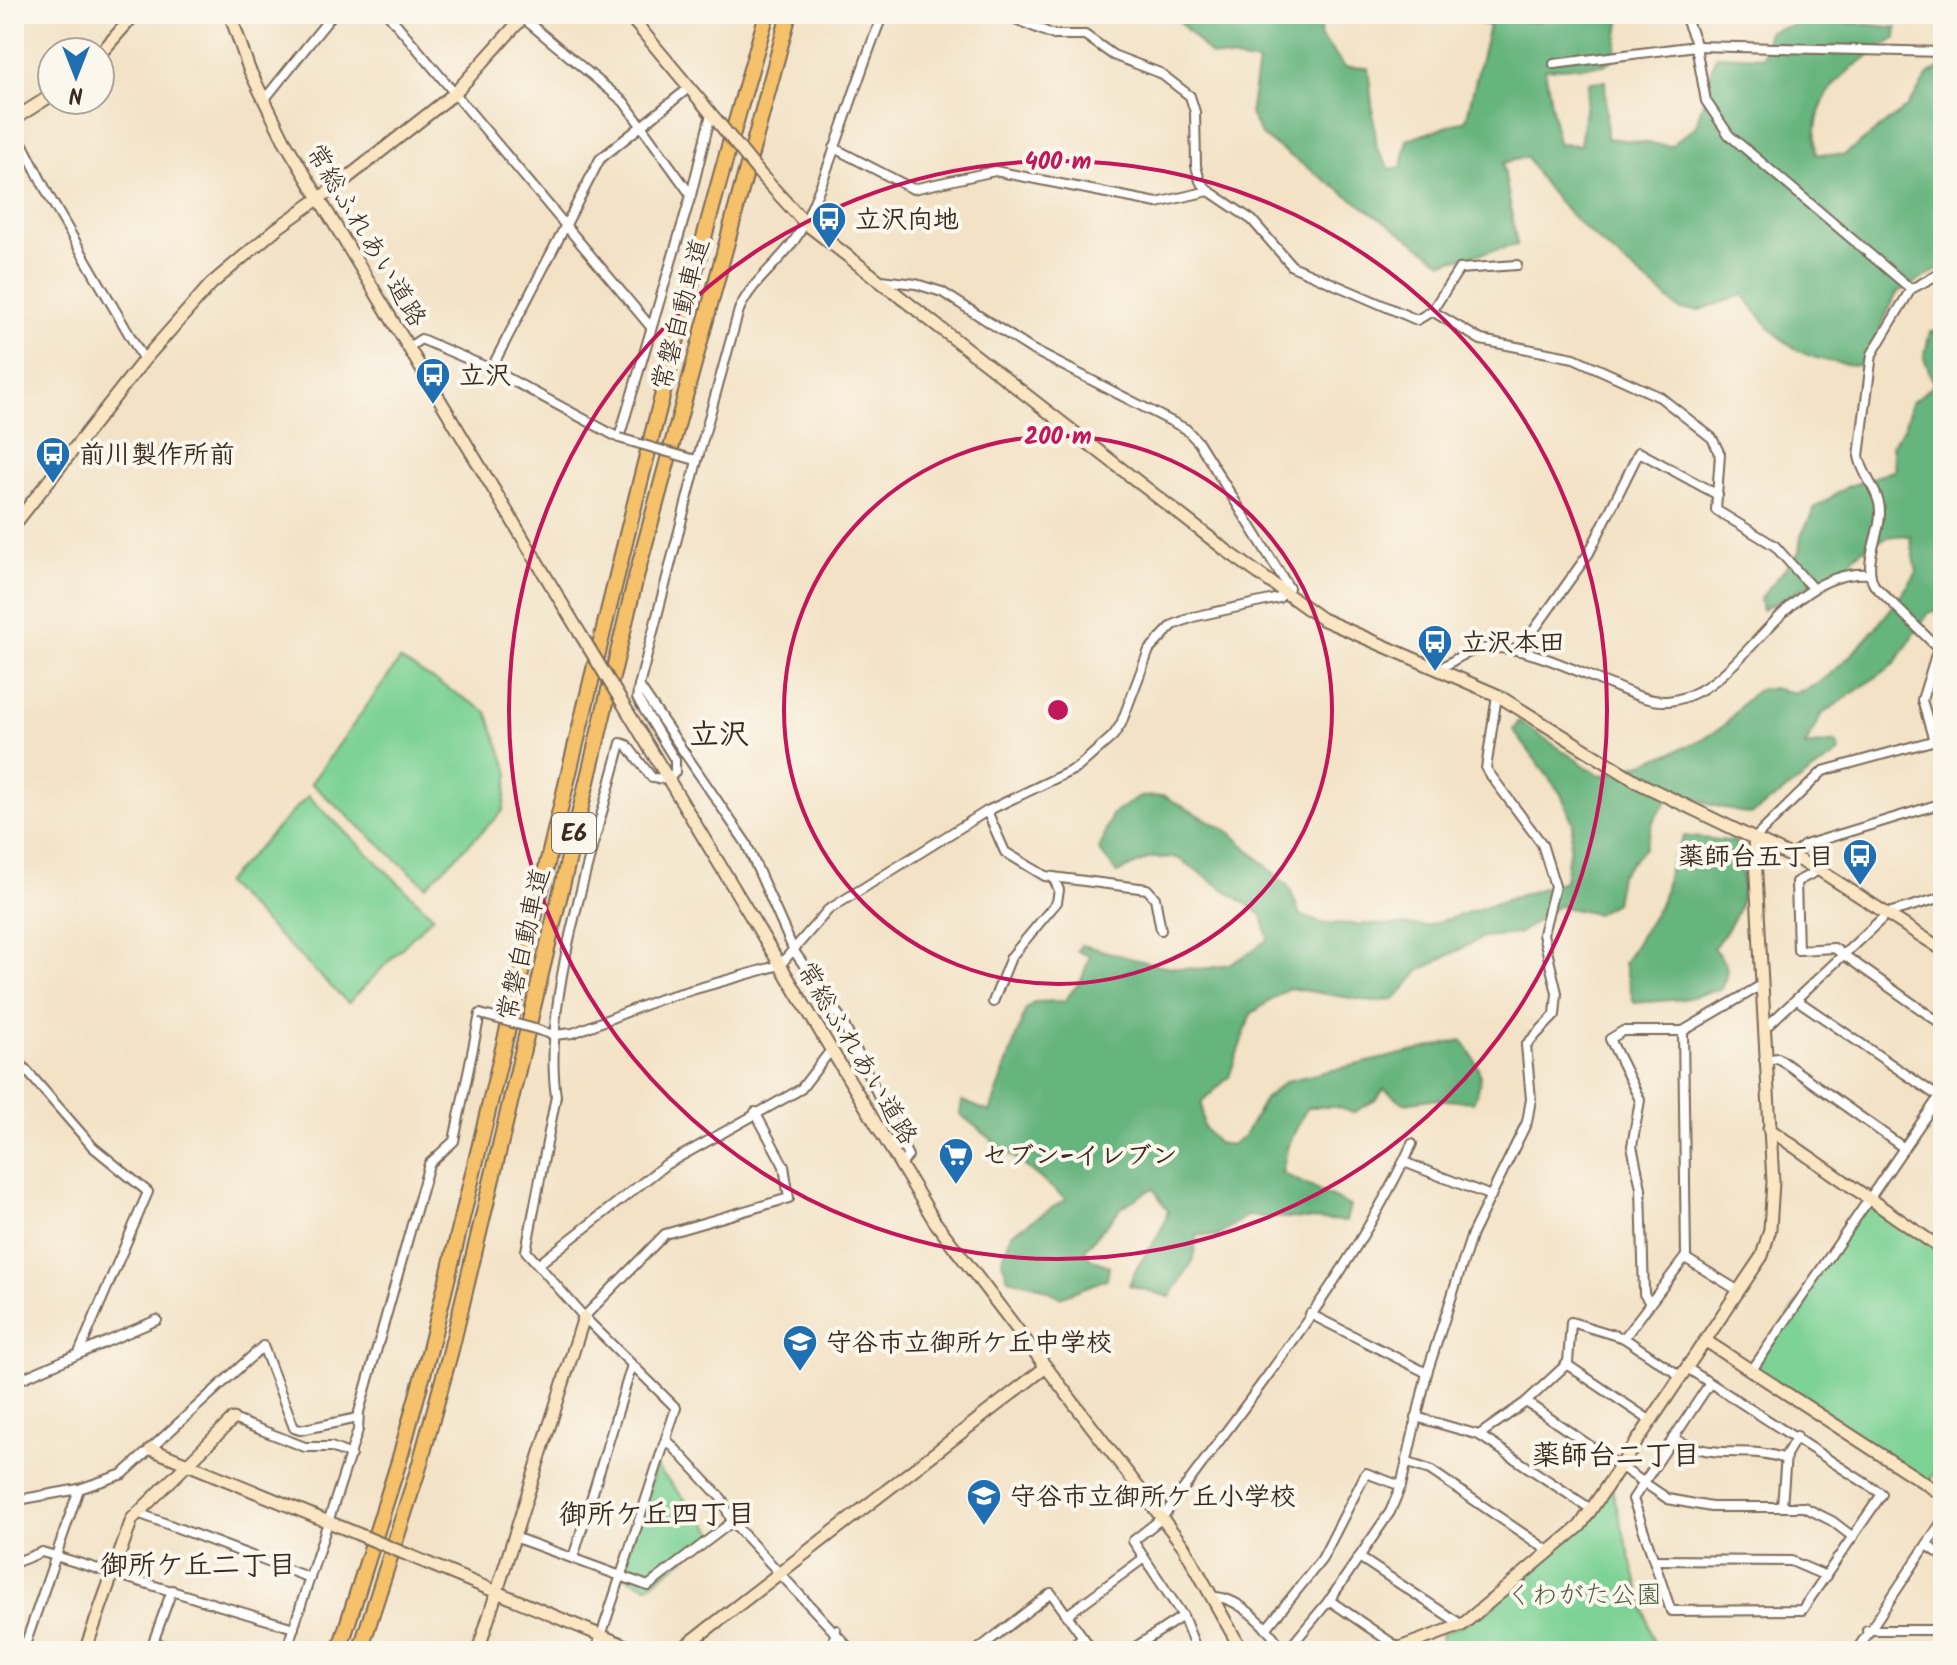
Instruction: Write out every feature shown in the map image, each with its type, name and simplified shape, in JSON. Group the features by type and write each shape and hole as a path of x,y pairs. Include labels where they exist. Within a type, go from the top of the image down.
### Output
{"highway":[{"name":"常磐自動車道","path":"339,1651 399,1461 430,1349 615,572 677,335 767,14"},
{"name":"常磐自動車道","path":"360,1651 419,1467 451,1350 636,577 697,339 789,14"}],"street":[{"path":"116,36 135,14"},
{"name":"常総ふれあい道路","path":"230,14 264,100 319,198 900,1166 935,1222 1162,1518 1215,1597 1242,1651"},
{"path":"264,100 333,14"},
{"path":"388,14 650,326"},
{"path":"628,14 760,174 805,223 1285,593 1341,629 1441,668 1497,695 1641,784 1792,855 1943,950"},
{"path":"596,1651 676,1408 584,1317 526,1251 556,1096 554,1035 569,947 621,743 627,745 652,778 669,779 675,772 675,760 637,698 695,460 744,298 785,257 805,223 856,79 883,14"},
{"path":"1003,14 1054,35 1085,35 1113,55 1160,73 1190,96 1195,112 1196,166 1200,181 1209,191 1252,220 1292,266 1417,320 1432,311 1459,269 1517,265"},
{"path":"1684,14 1696,46 1706,101 1729,135 1911,289"},
{"path":"15,522 144,360 211,284 455,93 525,16 624,102 691,195"},
{"path":"1554,64 1696,46 1943,52"},
{"path":"491,369 600,159 690,87"},
{"path":"14,119 36,105"},
{"path":"619,438 714,118"},
{"path":"14,127 50,198 144,360"},
{"path":"834,148 913,189 995,171 1157,203 1209,191"},
{"path":"1329,1600 1395,1650 1462,1625 1580,1526 1762,1256 1770,1229 1773,1182 1762,1030 1754,839 1823,771 1938,740 1922,700 1938,648 1874,585 1869,574 1879,504 1861,471 1859,456 1872,354 1911,289 1943,272"},
{"path":"286,1651 351,1455 358,1418 429,1164 454,1141 480,1014 554,1035 573,1033 660,999 780,965 828,910 987,811 1077,768 1113,736 1121,724 1149,650 1173,625 1193,617 1279,598 1289,588 1199,443 1186,429 1031,349 942,292 916,284 877,280"},
{"path":"1432,311 1481,340 1574,358 1660,397 1712,438 1720,454 1716,510 1775,546 1813,589"},
{"path":"409,347 421,339 491,369 619,438 695,460"},
{"path":"1519,651 1589,553 1639,452 1718,495"},
{"path":"1441,668 1469,652 1492,648 1519,651 1642,697 1667,701 1699,690 1739,659 1795,601 1813,589 1855,573 1869,574"},
{"path":"639,686 746,843 794,951 840,1017 900,1135 908,1156 900,1166"},
{"path":"1215,1597 1229,1598 1266,1629 1286,1651 1329,1600 1390,1512 1408,1463 1427,1373 1472,1234 1527,1122 1531,1099 1526,1045 1555,1015 1557,993 1543,934 1555,886 1542,844 1486,769 1497,695"},
{"path":"1792,855 1805,845 1943,803"},
{"path":"987,811 1005,852 1053,877 1147,889 1155,898 1161,930"},
{"path":"1819,870 1796,882 1798,950 1834,948 1943,1025"},
{"path":"993,1002 1011,957 1057,902 1059,890 1053,877"},
{"path":"1762,1030 1888,913 1943,897"},
{"path":"1650,1303 1644,1294 1641,1188 1633,1163 1640,1100 1610,1039 1623,1031 1683,1031 1760,986"},
{"path":"1752,1370 1941,1094 1797,1000"},
{"path":"1624,1338 1685,1258 1683,1031"},
{"path":"539,1264 665,1165 801,1089 831,1050"},
{"path":"14,1056 93,1147 148,1192 79,1353"},
{"path":"1764,1060 1778,1058 1904,1148"},
{"path":"479,1651 584,1317 665,1234 789,1198 784,1166 755,1112"},
{"path":"1769,1129 1943,1250"},
{"path":"1197,1651 1183,1616 1133,1541 1162,1518 1310,1314 1355,1248 1412,1144"},
{"path":"1404,1162 1491,1196"},
{"path":"1685,1258 1739,1291"},
{"path":"1310,1314 1427,1373"},
{"path":"14,1382 157,1320"},
{"path":"1479,1435 1526,1402 1566,1364 1571,1322 1624,1338 1710,1383 1797,1436 1882,1494 1802,1610 1671,1611 1633,1499 1710,1383"},
{"path":"1706,1341 1943,1495"},
{"path":"14,1505 18,1500 79,1489 123,1474 263,1346 294,1428 300,1430 358,1418"},
{"path":"1566,1364 1651,1421"},
{"path":"573,1558 632,1365"},
{"path":"679,1651 1046,1367"},
{"path":"1526,1402 1643,1483 1682,1504 1782,1506 1819,1513 1853,1537"},
{"path":"1416,1417 1479,1435 1591,1509"},
{"path":"85,1651 132,1519 233,1419 305,1447 331,1447 351,1455"},
{"path":"1782,1506 1785,1459 1797,1436"},
{"path":"1673,1438 1706,1453 1772,1454 1785,1459"},
{"path":"666,1439 722,1499 732,1522 836,1630 852,1651"},
{"path":"151,1449 638,1651"},
{"path":"1408,1463 1430,1470 1550,1552"},
{"path":"1266,1629 1322,1559 1366,1473 1401,1486"},
{"path":"23,1651 79,1489"},
{"path":"138,1513 310,1578"},
{"path":"1856,1651 1867,1630 1943,1520"},
{"path":"514,1537 648,1586 732,1522"},
{"path":"1927,1545 1943,1556"},
{"path":"14,1563 42,1552 294,1628"},
{"path":"1359,1557 1462,1625"},
{"path":"1067,1615 1144,1558"},
{"path":"1654,1560 1781,1560 1807,1566 1826,1576"},
{"path":"172,1590 151,1647 184,1651"},
{"path":"976,1651 1051,1593 1093,1651"},
{"path":"1129,1651 1183,1616"},
{"path":"831,1651 836,1630"},
{"path":"1867,1630 1943,1630"},
{"path":"1065,1651 1083,1637"}],"green space":[{"path":"1172,14 1322,14 1320,36 1345,67 1368,68 1377,149 1390,169 1402,167 1407,140 1466,120 1489,26 1458,14 1501,14 1506,19 1540,22 1542,14 1621,14 1615,58 1604,65 1545,69 1558,144 1580,145 1589,82 1605,81 1607,138 1671,146 1696,126 1716,55 1763,57 1769,31 1821,19 1897,28 1896,38 1848,72 1826,97 1819,112 1816,154 1844,155 1907,107 1929,74 1943,67 1943,267 1897,293 1862,366 1820,359 1805,354 1780,338 1743,295 1700,310 1680,310 1576,220 1557,200 1527,157 1503,163 1517,245 1443,262 1262,136 1250,114 1258,63 1211,55"},
{"path":"1943,331 1943,609 1928,613 1895,664 1821,715 1805,746 1836,742 1840,752 1751,815 1708,804 1676,789 1654,819 1645,848 1620,875 1615,903 1596,914 1558,906 1518,934 1483,937 1419,971 1396,999 1375,1002 1289,988 1251,1014 1229,1077 1202,1102 1203,1126 1217,1143 1231,1145 1244,1136 1265,1099 1286,1081 1462,1040 1476,1062 1480,1077 1473,1102 1431,1099 1404,1103 1384,1089 1377,1099 1353,1113 1336,1107 1307,1107 1287,1148 1282,1173 1350,1206 1346,1221 1246,1216 1218,1236 1197,1235 1193,1261 1170,1297 1129,1285 1168,1211 1153,1188 1122,1207 1085,1249 1090,1258 1109,1266 1107,1279 1060,1297 1036,1285 1008,1279 1002,1261 1011,1234 1066,1199 960,1114 962,1101 990,1112 1026,1009 1035,1002 1064,1001 1081,981 1090,956 1077,951 1081,945 1153,964 1190,969 1237,961 1268,939 1262,915 1178,858 1150,858 1117,873 1099,850 1112,814 1140,797 1164,796 1230,832 1289,887 1300,915 1321,923 1426,926 1565,881 1573,823 1561,794 1513,730 1519,721 1600,776 1688,746 1721,728 1759,690 1769,688 1796,692 1811,687 1846,660 1880,622 1917,572 1910,536 1893,536 1867,546 1849,564 1762,610 1760,599 1799,552 1801,536 1815,508 1847,487 1895,470 1892,444 1904,429 1911,403 1934,384 1924,358 1930,332"},
{"path":"400,660 487,712 509,773 503,811 426,886 311,783"},
{"path":"308,796 433,916 348,1003 224,883"},
{"path":"1684,836 1736,842 1742,873 1741,899 1732,922 1713,948 1725,962 1726,976 1721,989 1684,999 1634,1003 1624,963 1662,901 1670,866"},
{"path":"1870,1198 1943,1250 1943,1462 1927,1484 1752,1370"},
{"path":"656,1467 716,1534 648,1586 620,1575"},
{"name":"くわがた公園","path":"1610,1482 1655,1648 1444,1651 1441,1634 1462,1625 1580,1526"}],"place":[{"name":"立沢向地","path":"829,250"},
{"name":"立沢","path":"433,406"},
{"name":"前川製作所前","path":"53,485"},
{"name":"立沢本田","path":"1435,673"},
{"name":"薬師台五丁目","path":"1860,887"},
{"name":"セブン-イレブン","path":"956,1186"},
{"name":"守谷市立御所ケ丘中学校","path":"800,1373"},
{"name":"守谷市立御所ケ丘小学校","path":"984,1527"}],"district":[{"name":"立沢","path":"719,734"},
{"name":"薬師台二丁目","path":"1616,1454"},
{"name":"御所ケ丘四丁目","path":"657,1513"},
{"name":"御所ケ丘二丁目","path":"198,1564"}]}
